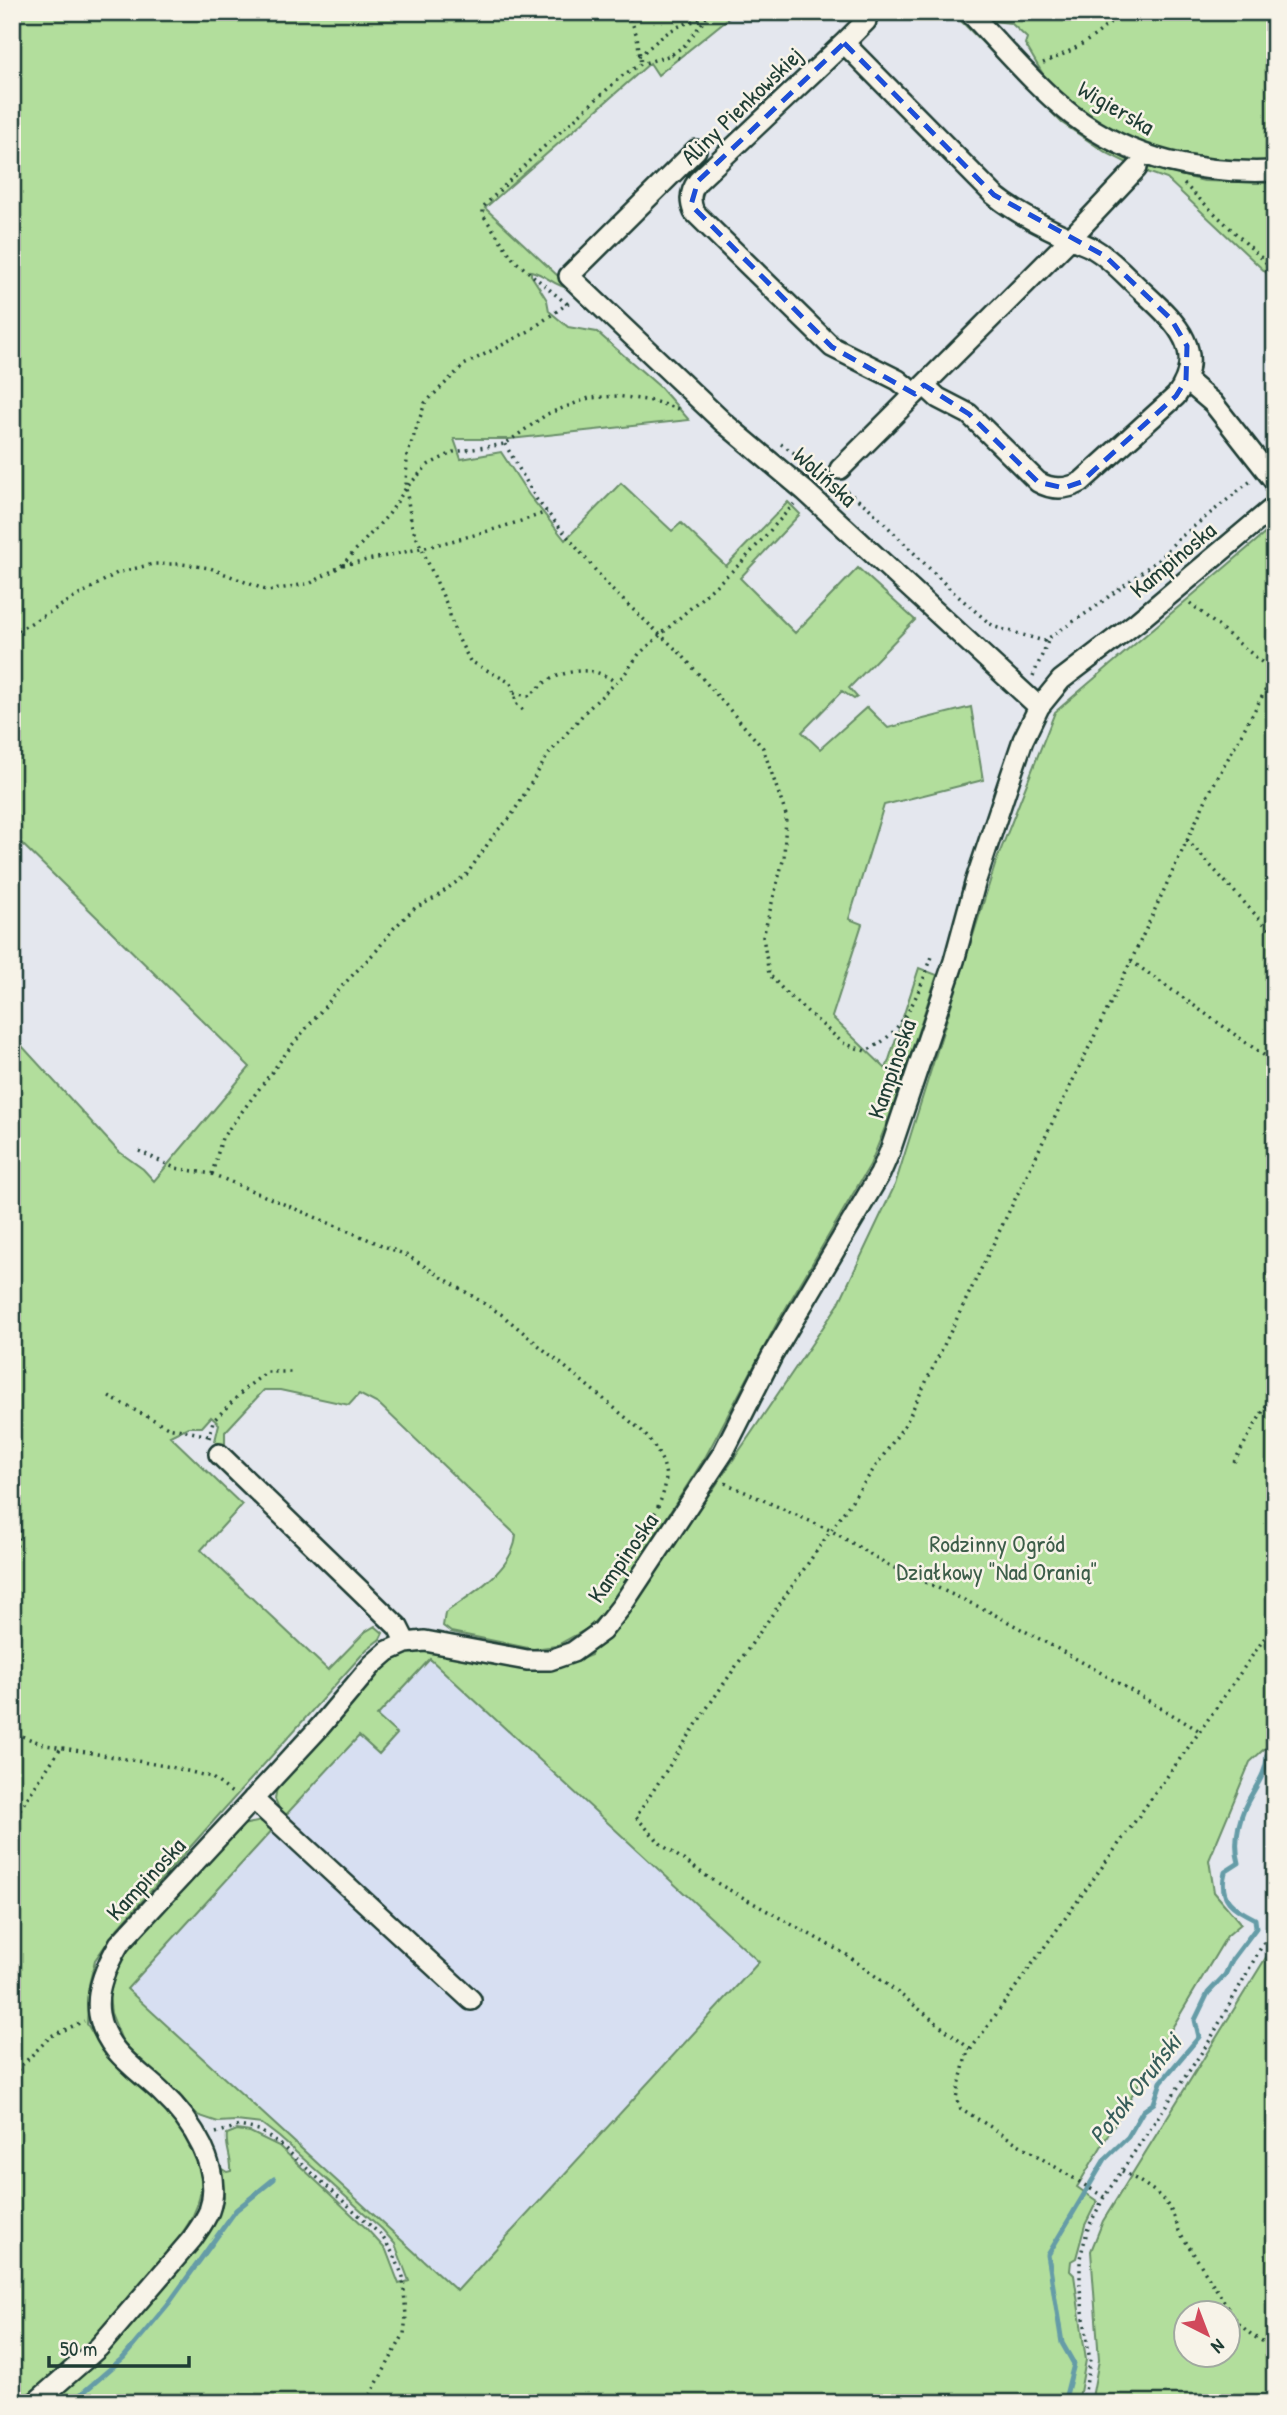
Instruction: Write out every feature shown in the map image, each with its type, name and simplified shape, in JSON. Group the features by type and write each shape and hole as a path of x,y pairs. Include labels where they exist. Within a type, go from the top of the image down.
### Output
{"street":[{"name":"Wigierska","path":"969,12 1071,114 1129,149 1198,169 1236,173 1275,172"},
{"path":"866,20 844,43 994,195 1009,207 1105,256 1178,326 1187,346 1189,370 1186,380 1213,403 1269,475"},
{"name":"Aliny Pienkowskiej","path":"844,43 698,181 690,195 694,212 832,347 969,414 1038,482 1057,489 1081,482 1169,403 1186,380"},
{"name":"Aliny Pienkowskiej","path":"580,288 569,276 696,150"},
{"path":"835,476 1137,168"},
{"name":"Wolińska","path":"580,288 723,422 805,491 1039,707"},
{"name":"Kampinoska","path":"34,2403 99,2347 192,2239 209,2212 213,2189 208,2164 197,2138 171,2102 124,2061 104,2031 98,2002 102,1979 120,1944 319,1728 372,1665 388,1651 416,1641 527,1660 550,1660 582,1647 602,1631 621,1607 723,1453 772,1356 880,1174 946,987 976,880 1023,740 1039,707 1061,680 1137,622 1275,506"},
{"path":"219,1454 398,1627 406,1643"},
{"path":"250,1803 471,2000"}],"path":[{"path":"628,12 637,36 641,64"},
{"path":"567,304 514,260 483,215 484,206 623,75 641,64 671,55 685,45 715,12"},
{"path":"1025,70 1057,57 1090,38 1119,12"},
{"path":"639,56 667,33 683,24 706,19"},
{"path":"671,55 678,58"},
{"path":"1177,178 1275,271"},
{"path":"523,710 517,704 514,687 505,679 470,661 455,632 447,605 412,527 406,488 407,456 425,403 464,365 529,331 567,304 580,288"},
{"path":"341,566 389,514 406,488 428,465 454,452 505,444 547,414 589,398 617,396 653,401 688,412"},
{"path":"779,443 835,476 951,590 989,623 1044,641 1159,559 1177,540 1269,475"},
{"path":"505,444 537,500 611,589 681,654 763,748 786,814 784,857 763,937 769,974 785,992 843,1043 865,1051 880,1045 911,1008 933,954"},
{"path":"212,1174 222,1138 293,1044 394,928 415,908 435,898 467,874 496,831 510,818 548,755 586,711 617,683 639,653 741,563 805,491"},
{"path":"12,634 117,573 153,564 210,568 268,591 311,583 341,566 507,527 548,512"},
{"path":"970,2049 847,1955 715,1882 662,1845 636,1817 709,1705 906,1423 1131,961 1209,793 1275,673 1206,616"},
{"path":"1024,693 1049,639"},
{"path":"514,693 528,696 551,679 588,670 600,672 617,683"},
{"path":"1187,840 1275,936"},
{"path":"1131,961 1275,1063"},
{"path":"139,1150 175,1168 212,1174 408,1256 501,1314 642,1431 657,1448 665,1465 666,1478 651,1524 641,1540 640,1553 650,1564"},
{"path":"219,1454 210,1445 212,1421 247,1387 267,1372 293,1373"},
{"path":"1234,1462 1275,1390"},
{"path":"109,1397 168,1427 209,1436"},
{"path":"743,1493 832,1531 890,1566 1000,1617 1200,1731"},
{"path":"12,1504 16,1508 21,1536 12,1561"},
{"path":"1104,2197 960,2108 956,2098 966,2056 1275,1623"},
{"path":"12,1727 19,1735 47,1745 171,1767 211,1777 250,1803"},
{"path":"12,1821 62,1746"},
{"path":"1083,2403 1090,2362 1080,2289 1080,2258 1088,2228 1104,2197 1210,2040 1275,1922"},
{"path":"12,2075 51,2036 99,2015"},
{"path":"197,2138 239,2126 259,2130 281,2145 382,2236 403,2277 406,2316 404,2333 366,2403"},
{"path":"1122,2171 1169,2204 1179,2231 1238,2323 1275,2348"}],"highlighted area":[{"path":"844,43 994,195 1105,256 1171,319 1187,346 1186,380 1176,396 1081,482 1064,488 1038,482 969,414 924,385 915,394 832,347 691,205 698,181"}],"shaded area":[{"path":"430,1659 760,1961 457,2291 127,1989 359,1736 378,1754 377,1716"}],"green space":[{"path":"12,12 736,12 658,75 650,63 485,208 572,289 531,271 547,300 549,311 568,327 597,332 660,387 689,420 510,439 454,439 461,459 501,452 529,495 565,540 621,483 672,531 681,523 726,566 788,502 800,514 740,578 795,633 858,568 915,620 849,688 857,697 854,699 842,691 802,732 820,749 867,707 888,728 971,707 983,780 884,805 849,919 862,924 832,1017 886,1069 919,968 937,975 892,1110 870,1165 776,1325 706,1456 610,1606 587,1629 556,1646 533,1649 451,1632 443,1626 445,1613 500,1570 508,1559 516,1535 380,1405 359,1394 349,1405 280,1390 264,1390 225,1432 225,1448 218,1447 215,1441 219,1424 211,1417 202,1427 188,1427 170,1436 242,1505 201,1550 328,1670 365,1632 375,1626 383,1633 118,1928 95,1960 89,1985 87,2024 107,2057 171,2114 197,2159 201,2188 196,2209 186,2228 132,2295 76,2354 18,2403 12,2403 12,1035 118,1151 143,1169 154,1181 250,1067 12,834"},
{"path":"952,12 1060,115 1083,133 1134,163 1135,167 1105,152 1062,123"},
{"path":"983,12 1275,12 1275,165 1212,161 1180,155 1120,134 1092,119 1067,100 1045,77 1025,44 1027,38 1011,23 993,21"},
{"path":"1140,165 1204,181 1275,183 1275,281 1167,179 1139,169"},
{"name":"Rodzinny Ogród Działkowy \"Nad Oranią\"","path":"1275,525 1275,1739 1250,1762 1209,1860 1214,1892 1241,1924 1227,1936 1077,2187 1097,2201 1085,2225 1076,2258 1071,2261 1070,2271 1074,2275 1086,2360 1078,2403 46,2403 125,2331 214,2224 224,2197 222,2169 231,2171 227,2134 237,2130 250,2132 279,2146 386,2250 399,2284 409,2281 395,2244 382,2229 262,2124 218,2122 197,2115 177,2092 125,2048 111,2013 109,1996 119,1964 132,1945 242,1825 262,1821 275,1827 127,1989 457,2291 759,1962 430,1659 377,1716 397,1734 379,1754 359,1736 283,1818 275,1799 277,1787 372,1677 398,1656 411,1650 424,1648 545,1669 564,1666 591,1655 592,1649 708,1491 712,1491 838,1305 895,1185 996,862 1055,712"},
{"path":"1275,1943 1275,2403 1091,2403 1099,2360 1091,2251 1103,2221"}],"waterway":[{"name":"Potok Oruński","path":"1064,2403 1074,2364 1062,2343 1048,2255 1105,2159 1128,2137 1143,2111 1154,2103 1161,2082 1199,2037 1195,2020 1208,1993 1225,1975 1232,1960 1256,1928 1255,1919 1229,1902 1223,1882 1225,1872 1239,1863 1237,1842 1243,1814 1262,1775 1267,1755 1275,1747"},
{"path":"71,2403 124,2357 169,2303 236,2210 274,2179"}]}
